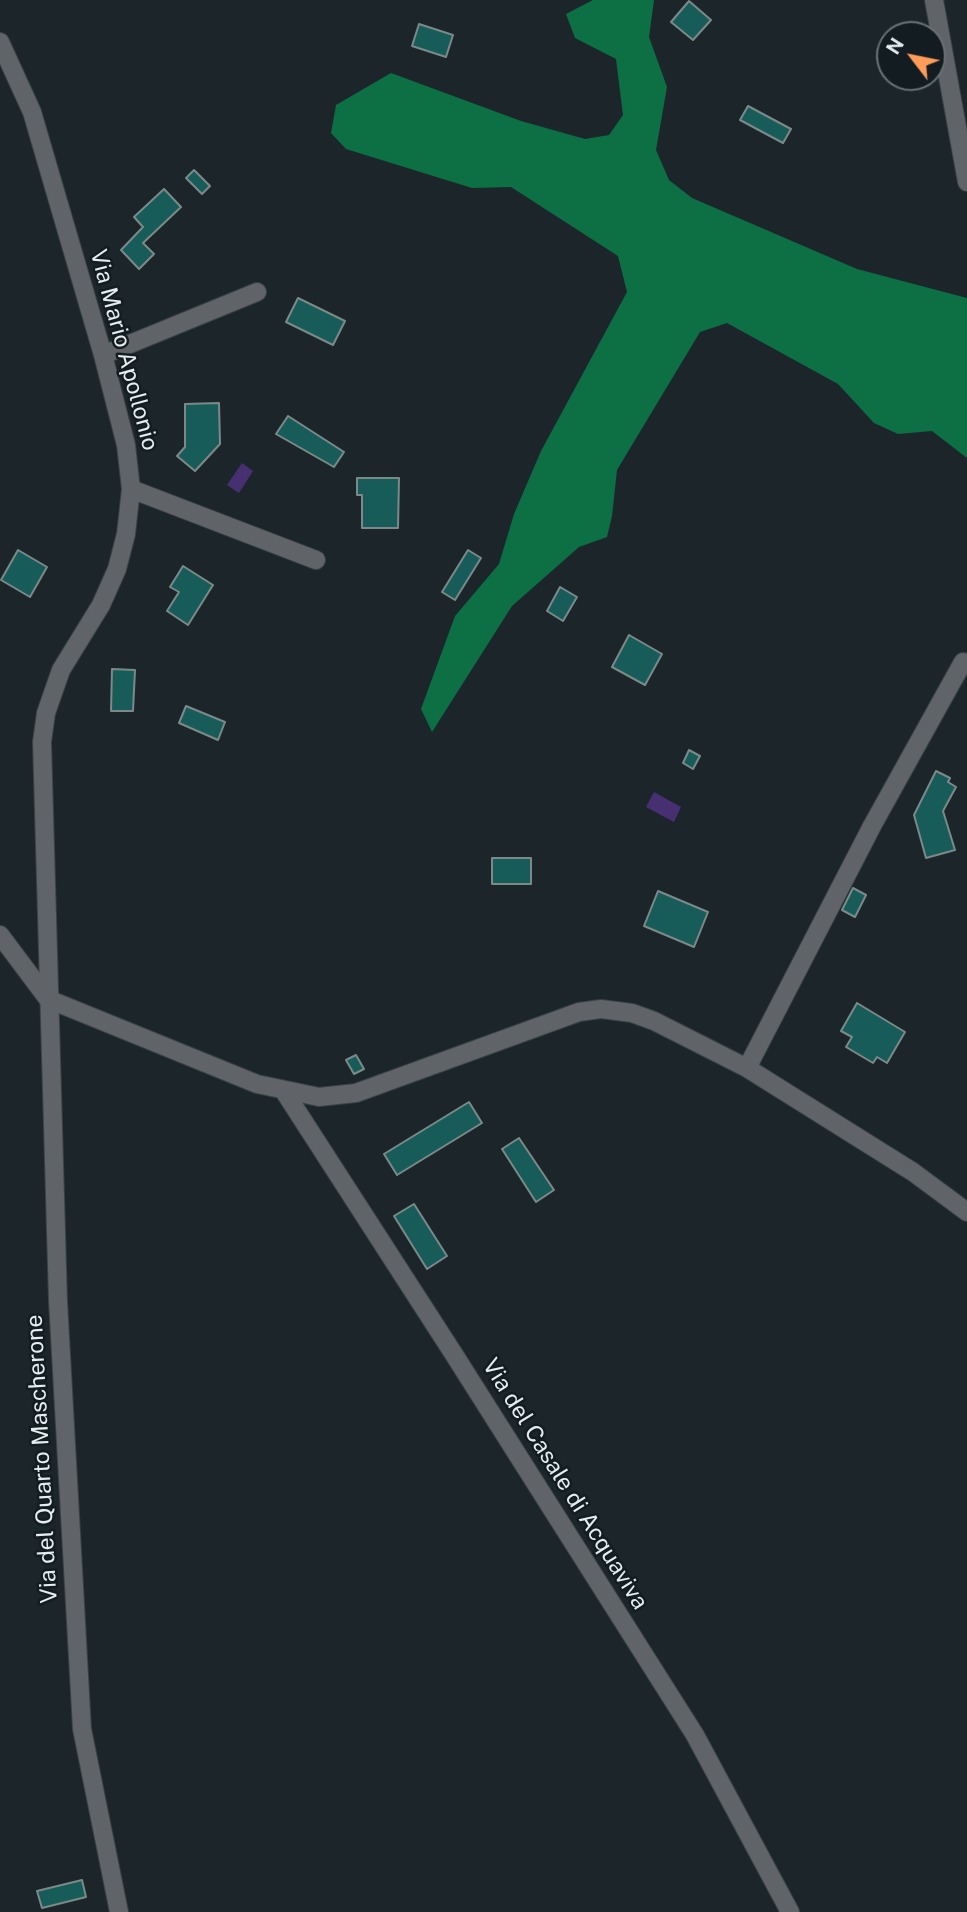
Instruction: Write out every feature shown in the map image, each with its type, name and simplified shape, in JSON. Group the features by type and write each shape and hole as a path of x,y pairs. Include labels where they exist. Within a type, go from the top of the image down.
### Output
{"street":[{"path":"934,0 967,182"},
{"name":"Via Mario Apollonio","path":"0,42 32,112 103,355 126,444 131,489 126,534 111,586 61,670 46,713 43,766 48,999"},
{"path":"103,355 257,292"},
{"path":"131,489 316,559"},
{"path":"747,1068 867,836 963,662"},
{"path":"0,934 48,999 257,1084 319,1097 356,1093 570,1015 601,1009 622,1011 654,1021 747,1068 913,1172 967,1212"},
{"name":"Via del Quarto Mascherone","path":"48,999 58,1301 82,1730 119,1912"},
{"name":"Via del Casale di Acquaviva","path":"284,1091 695,1735 790,1912"}],"green space":[{"path":"593,0 654,0 649,37 667,87 656,150 669,180 692,198 857,269 967,298 967,458 932,431 898,434 874,423 838,384 727,323 700,332 617,470 607,537 579,547 512,606 432,732 421,709 455,616 499,564 514,514 541,451 627,292 618,256 511,187 472,188 346,149 331,133 336,105 391,73 521,121 585,139 609,135 623,115 616,59 575,38 566,14"}],"shaded area":[{"path":"242,463 253,471 239,493 227,485"},
{"path":"654,792 681,807 674,822 646,807"}],"building":[{"path":"689,1 711,20 693,40 671,22"},
{"path":"419,24 453,35 446,57 412,46"},
{"path":"748,106 791,129 783,143 740,120"},
{"path":"194,170 210,186 202,194 186,178"},
{"path":"164,189 181,207 143,243 154,254 139,269 121,250 143,227 134,217"},
{"path":"298,298 345,321 333,345 286,322"},
{"path":"219,403 220,444 195,471 177,456 185,447 185,404"},
{"path":"288,416 344,452 334,467 276,434"},
{"path":"357,478 399,478 398,528 362,528 362,495 357,495"},
{"path":"18,550 47,567 30,597 1,580"},
{"path":"468,550 481,558 455,600 442,592"},
{"path":"183,566 213,585 188,625 167,611 179,592 170,587"},
{"path":"560,587 577,597 563,621 547,611"},
{"path":"629,635 662,654 645,685 612,667"},
{"path":"112,669 135,670 133,711 111,711"},
{"path":"186,706 225,722 218,740 179,723"},
{"path":"689,750 700,756 693,769 683,763"},
{"path":"936,771 950,778 948,782 956,787 943,811 955,850 926,858 914,815"},
{"path":"492,858 531,858 531,884 492,884"},
{"path":"853,888 866,895 855,917 842,910"},
{"path":"658,891 708,912 694,947 644,926"},
{"path":"857,1003 905,1032 887,1063 877,1057 873,1063 846,1047 852,1037 841,1031"},
{"path":"356,1055 364,1069 354,1074 346,1060"},
{"path":"469,1102 482,1123 397,1175 384,1154"},
{"path":"519,1138 554,1190 536,1202 502,1149"},
{"path":"414,1204 447,1256 427,1269 394,1216"},
{"path":"82,1880 86,1897 42,1908 37,1891"}]}
